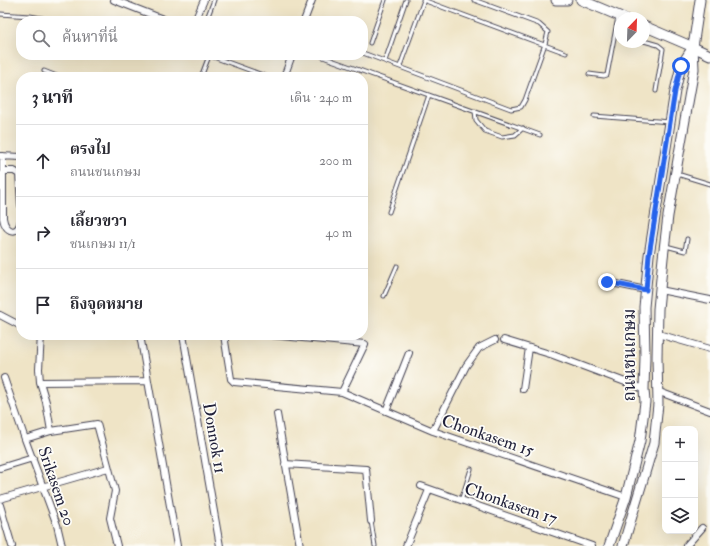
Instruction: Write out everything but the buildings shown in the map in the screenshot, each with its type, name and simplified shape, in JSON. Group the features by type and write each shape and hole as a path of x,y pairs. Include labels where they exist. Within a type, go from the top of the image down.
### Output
{"main road":[{"path":"556,0 567,0"},
{"path":"581,0 614,14"},
{"name":"ถนนชนเกษม","path":"623,546 654,443 658,404 658,334 664,245 694,69 693,46 700,0"},
{"path":"650,28 693,46 710,55"},
{"name":"ถนนชนเกษม","path":"609,546 626,497 640,441 645,402 644,307 649,255 675,91 681,66 693,46"}],"street":[{"path":"114,0 155,16"},
{"path":"197,16 204,0"},
{"path":"306,16 312,0"},
{"path":"286,72 290,60"},
{"path":"16,157 1,156 3,171 2,218 7,229 16,229"},
{"path":"3,171 16,172"},
{"path":"607,282 646,290"},
{"path":"660,290 710,300"},
{"path":"0,315 16,323"},
{"path":"658,334 710,349"},
{"name":"Srikasem 20","path":"41,340 39,368 40,382 46,402 51,431 25,439 57,525 62,546"},
{"path":"141,340 177,546"},
{"name":"Donnok 11","path":"184,340 220,546"},
{"name":"Chonkasem 15","path":"225,340 231,379 234,382 342,392 432,431 626,497"},
{"path":"323,340 365,344 342,392"},
{"path":"432,431 466,366 479,348 495,340"},
{"path":"504,340 553,355 644,389"},
{"path":"523,389 529,348"},
{"path":"386,411 409,353"},
{"path":"4,378 25,439"},
{"path":"40,382 148,381"},
{"path":"657,391 710,411"},
{"path":"277,414 300,546"},
{"path":"51,431 97,424 115,491 110,518 117,546"},
{"path":"0,468 33,458"},
{"path":"285,464 366,469 371,521"},
{"path":"0,499 43,488 108,468"},
{"name":"Chonkasem 17","path":"421,486 592,546"},
{"path":"406,546 429,490"},
{"path":"0,505 12,546"},
{"path":"686,546 702,528"}],"lane":[{"path":"208,16 214,0"},
{"path":"370,43 385,0"},
{"path":"385,61 406,0"},
{"path":"400,66 423,0 566,53"},
{"path":"368,55 511,109 521,107 525,100 548,32 539,24 474,0"},
{"path":"0,14 30,16"},
{"path":"589,74 607,75 614,40"},
{"path":"650,43 658,45 663,49 656,91"},
{"path":"203,72 207,60"},
{"path":"222,60 255,72"},
{"path":"331,60 365,72"},
{"path":"368,73 540,135"},
{"path":"388,212 430,95"},
{"path":"475,111 476,120 485,131 502,137 514,134 523,128"},
{"path":"594,116 671,123"},
{"path":"676,174 710,184"},
{"path":"664,245 685,251 687,239"},
{"path":"384,296 397,266"},
{"path":"461,501 471,469"},
{"path":"371,521 375,546"}],"route":[{"path":"607,282 646,290 649,255 675,91 681,66"}]}
